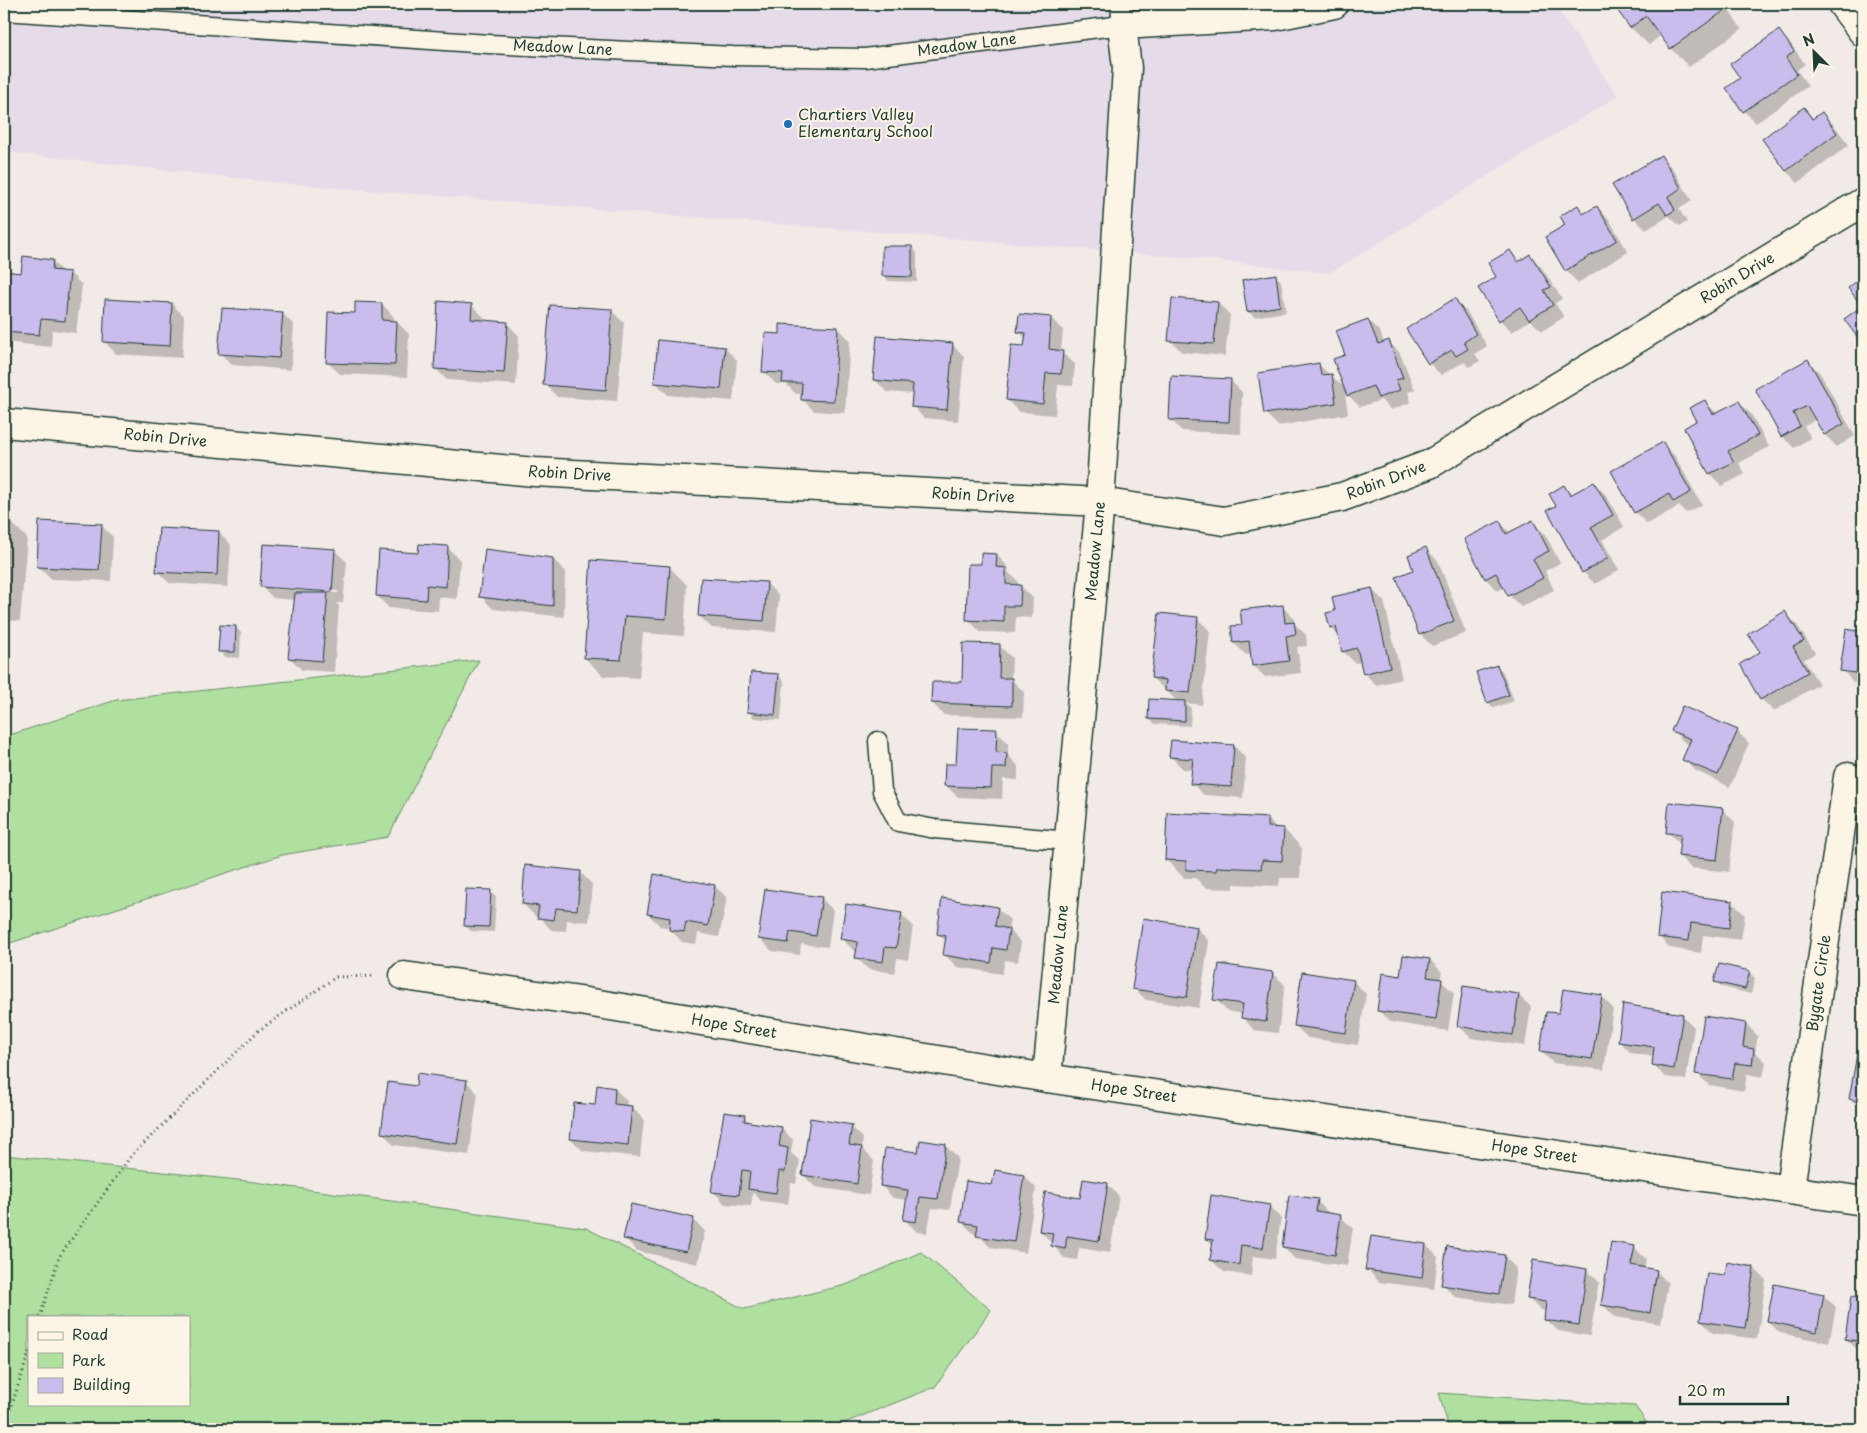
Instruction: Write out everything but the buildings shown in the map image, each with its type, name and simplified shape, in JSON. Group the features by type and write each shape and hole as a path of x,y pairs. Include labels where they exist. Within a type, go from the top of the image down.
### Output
{"street":[{"path":"1121,15 1275,16 1334,4"},
{"path":"1842,4 1863,32"},
{"name":"Meadow Lane","path":"1047,1078 1100,502 1127,68 1121,15"},
{"name":"Robin Drive","path":"4,423 535,472 1100,502 1224,521 1342,498 1430,464 1863,202"},
{"name":"Bygate Circle","path":"1790,1189 1848,777"},
{"name":"Hope Street","path":"404,976 590,1003 1047,1078 1863,1201"}],"lane":[{"name":"Meadow Lane","path":"4,11 489,44 752,56 866,58 1121,15"},
{"path":"878,741 882,791 898,822 935,829 1069,841"}],"path":[{"path":"40,1316 59,1257 131,1156 258,1031 336,977 404,976"},
{"path":"4,1429 28,1355"}],"shaded area":[{"name":"Chartiers Valley Elementary School","path":"4,4 1554,4 1618,96 1330,273 1202,259 280,183 4,152"}],"green space":[{"path":"479,660 388,837 282,855 4,945 4,737 116,700"},
{"path":"4,1155 247,1181 586,1228 744,1309 846,1285 921,1252 991,1310 935,1387 829,1429 4,1429"},
{"path":"1439,1393 1635,1406 1651,1429 1449,1429"}],"place":[{"name":"Chartiers Valley Elementary School","path":"788,124"}]}
